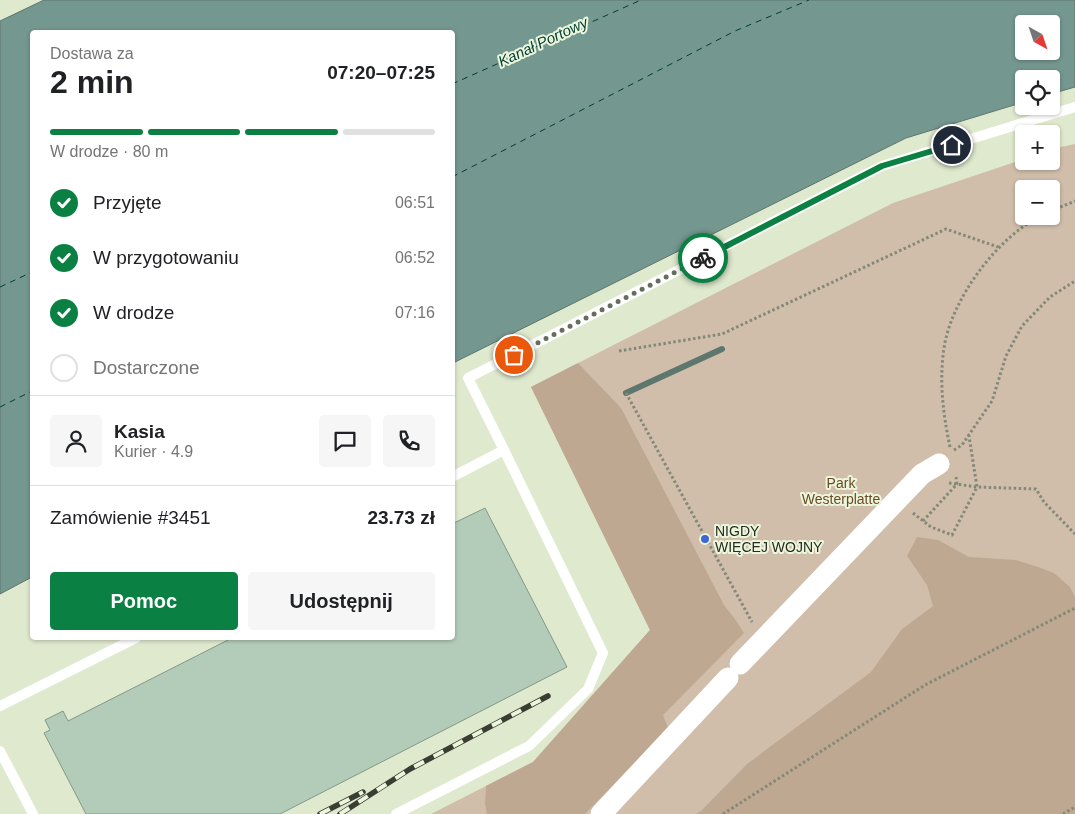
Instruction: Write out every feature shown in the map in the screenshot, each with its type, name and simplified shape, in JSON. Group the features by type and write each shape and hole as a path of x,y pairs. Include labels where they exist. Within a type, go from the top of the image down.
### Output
{"street":[{"path":"601,814 764,639 922,474 948,469"}],"lane":[{"path":"396,814 529,746 588,689 603,653 468,378 882,166 1075,107"},
{"path":"455,475 504,450"},
{"path":"0,706 132,640"},
{"path":"0,751 33,814"}],"path":[{"path":"1060,207 1075,201"},
{"path":"957,484 948,469 941,384 944,346 955,313 974,278 998,247 1027,225"},
{"path":"620,351 722,334 946,229 998,247"},
{"path":"957,447 962,445 969,436 992,400 1006,356 1022,326 1050,297 1075,281"},
{"path":"626,393 753,624 764,639"},
{"path":"898,500 931,527 952,535 977,487 969,436"},
{"path":"948,469 957,484"},
{"path":"957,484 977,487 1036,489 1044,502 1075,534"},
{"path":"923,521 957,484"},
{"path":"723,814 925,685 1075,608"},
{"path":"1063,814 1075,807"}],"green space":[{"name":"Park Westerplatte","path":"1075,144 1075,814 431,814 533,762 650,630 531,387 893,203 1015,162 1015,170 1060,170 1060,147"}],"shaded area":[{"path":"578,363 621,408 724,605 744,633 663,715 668,728 585,814 487,814 485,804 486,786 533,762 650,630 531,387"},
{"path":"917,537 938,540 969,557 1016,560 1038,567 1054,573 1070,587 1075,597 1075,814 696,814 747,764 871,672 902,629 933,606 927,585 907,556"}],"water":[{"name":"Kanał Portowy","path":"44,0 1075,0 1075,87 1060,91 1060,70 1015,70 1015,105 906,138 455,362 455,30 30,30 30,578 0,594 0,21"}],"building":[{"path":"485,508 567,667 280,814 86,814 44,733 50,730 45,720 63,711 68,721 228,640 455,640 455,523"}],"waterway":[{"path":"626,393 722,349"}],"ferry route":[{"path":"455,83 641,0"},
{"path":"455,175 735,31 809,0"},
{"path":"0,287 30,273"},
{"path":"0,407 30,392"}],"railway":[{"path":"340,814 410,769 548,696"},
{"path":"320,814 363,792"}],"way so far":[{"path":"514,355 703,258"}],"place":[{"name":"NIGDY WIĘCEJ WOJNY","path":"705,539"}],"route":[{"path":"703,258 882,166 952,145"}]}
